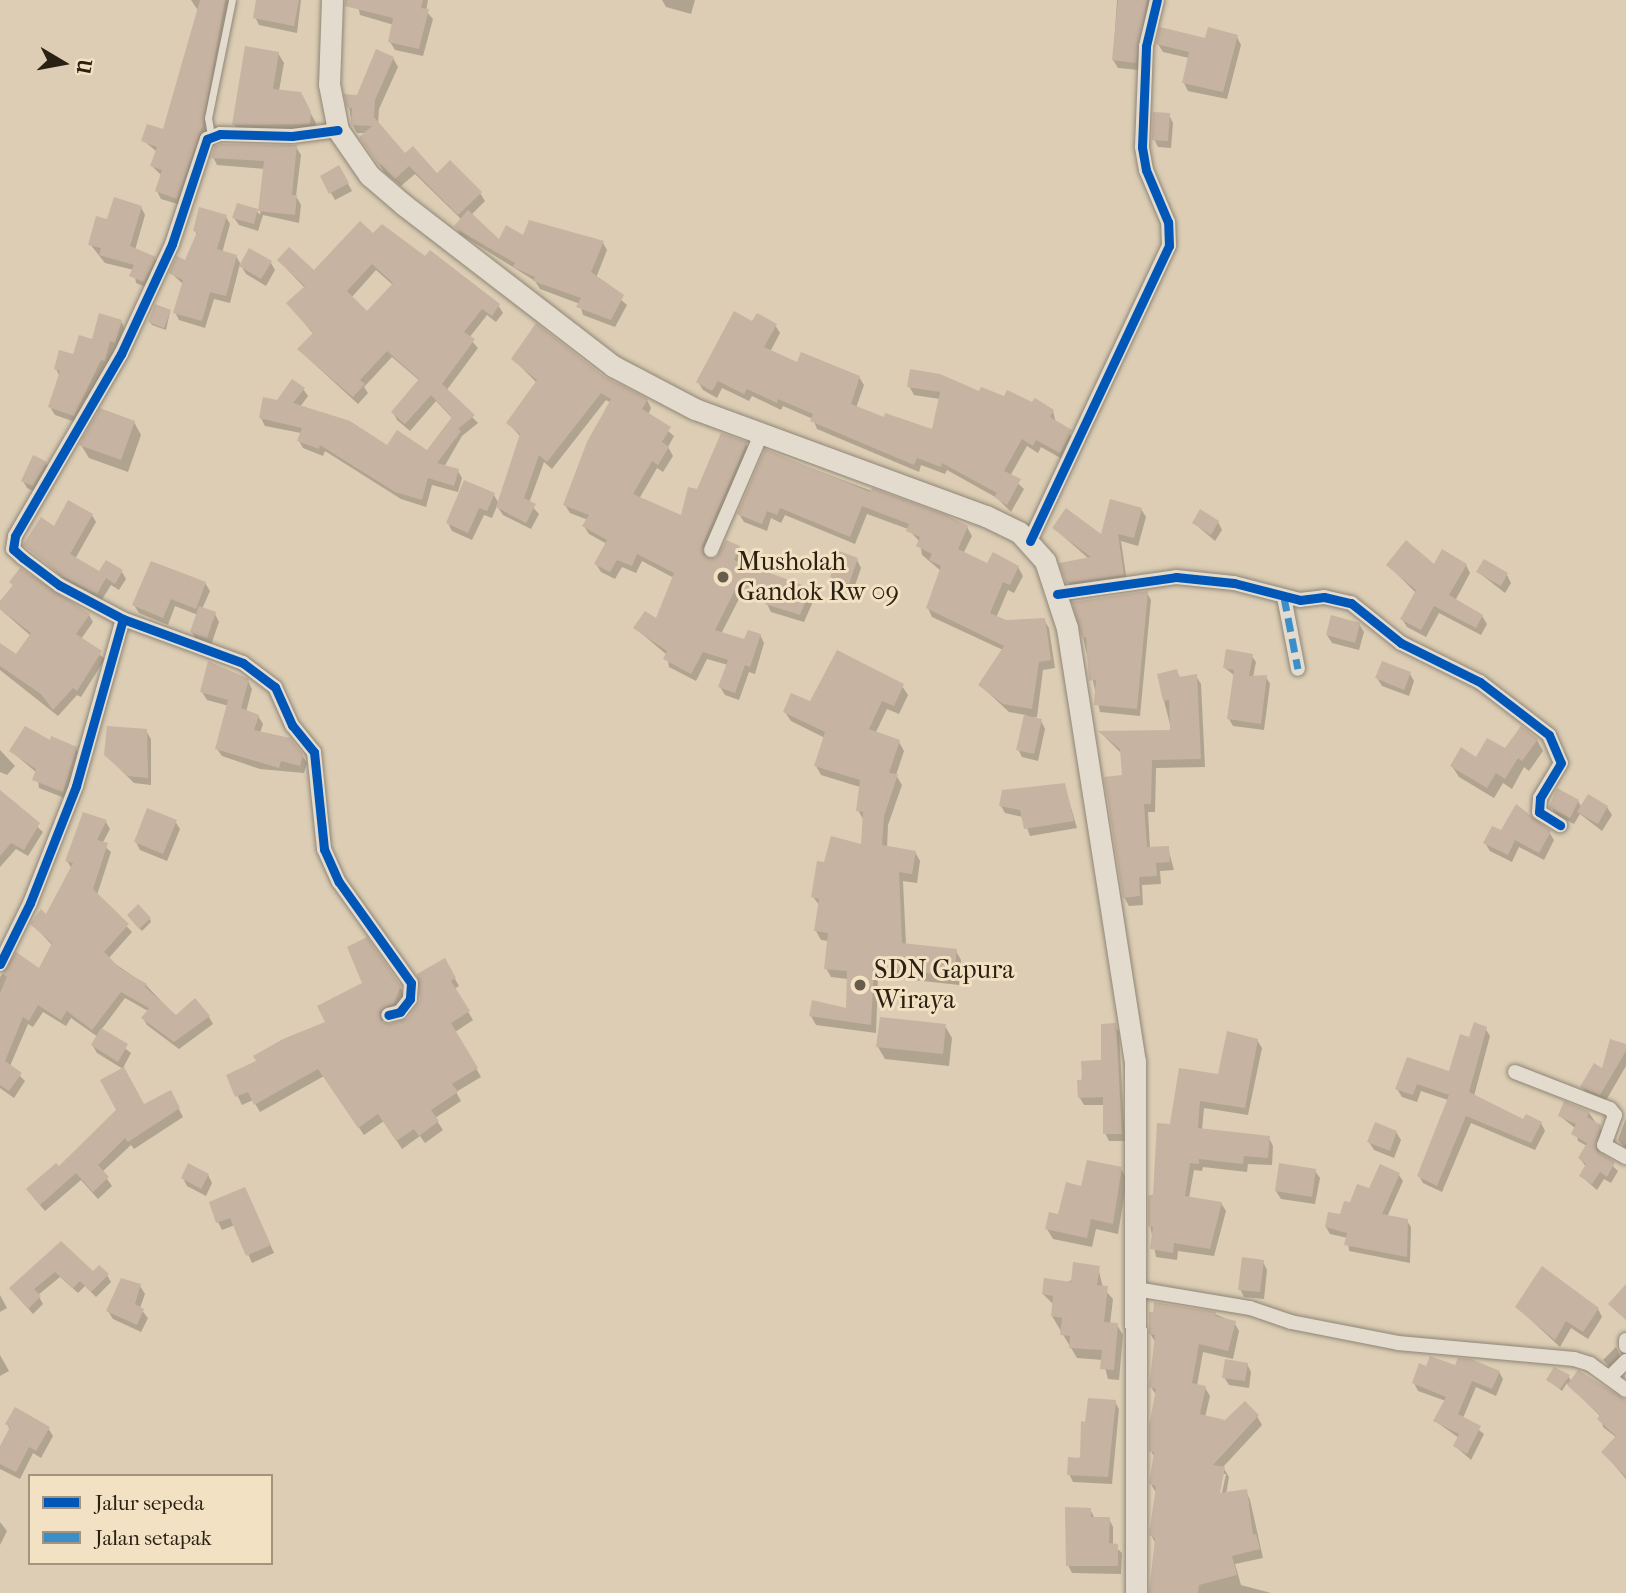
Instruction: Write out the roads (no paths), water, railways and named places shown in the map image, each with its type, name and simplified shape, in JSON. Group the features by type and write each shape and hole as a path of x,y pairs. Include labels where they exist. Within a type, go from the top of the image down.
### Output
{"main road":[{"path":"332,0 329,84 338,130 360,164 404,205 613,366 695,409 986,516 1030,541 1045,561 1057,594 1082,714 1127,991 1138,1139 1136,1593"}],"street":[{"path":"1030,541 1169,246 1168,222 1146,170 1142,147 1146,46 1157,0"},
{"path":"338,130 292,136 211,135 172,244 121,354 15,536 13,549 59,585 123,620 243,663 275,687 292,725 314,752 324,849 339,882 411,983 410,999 400,1012 388,1015"},
{"path":"711,550 762,432"},
{"path":"1057,594 1176,577 1234,583 1284,597 1324,597 1351,603 1401,643 1480,682 1549,735 1561,763 1540,798 1539,812 1560,825"},
{"path":"1284,597 1298,669"},
{"path":"0,964 30,903 76,786 123,620"},
{"path":"1516,1072 1610,1109 1615,1115 1604,1145 1626,1157"},
{"path":"1136,1289 1250,1308 1291,1322 1398,1343 1574,1359 1610,1377 1626,1390"},
{"path":"1626,1340 1626,1346"},
{"path":"1610,1377 1626,1361"}],"lane":[{"path":"211,135 208,118 232,0"}],"place":[{"name":"Musholah Gandok Rw 09","path":"723,577"},
{"name":"SDN Gapura Wiraya","path":"860,985"}]}
